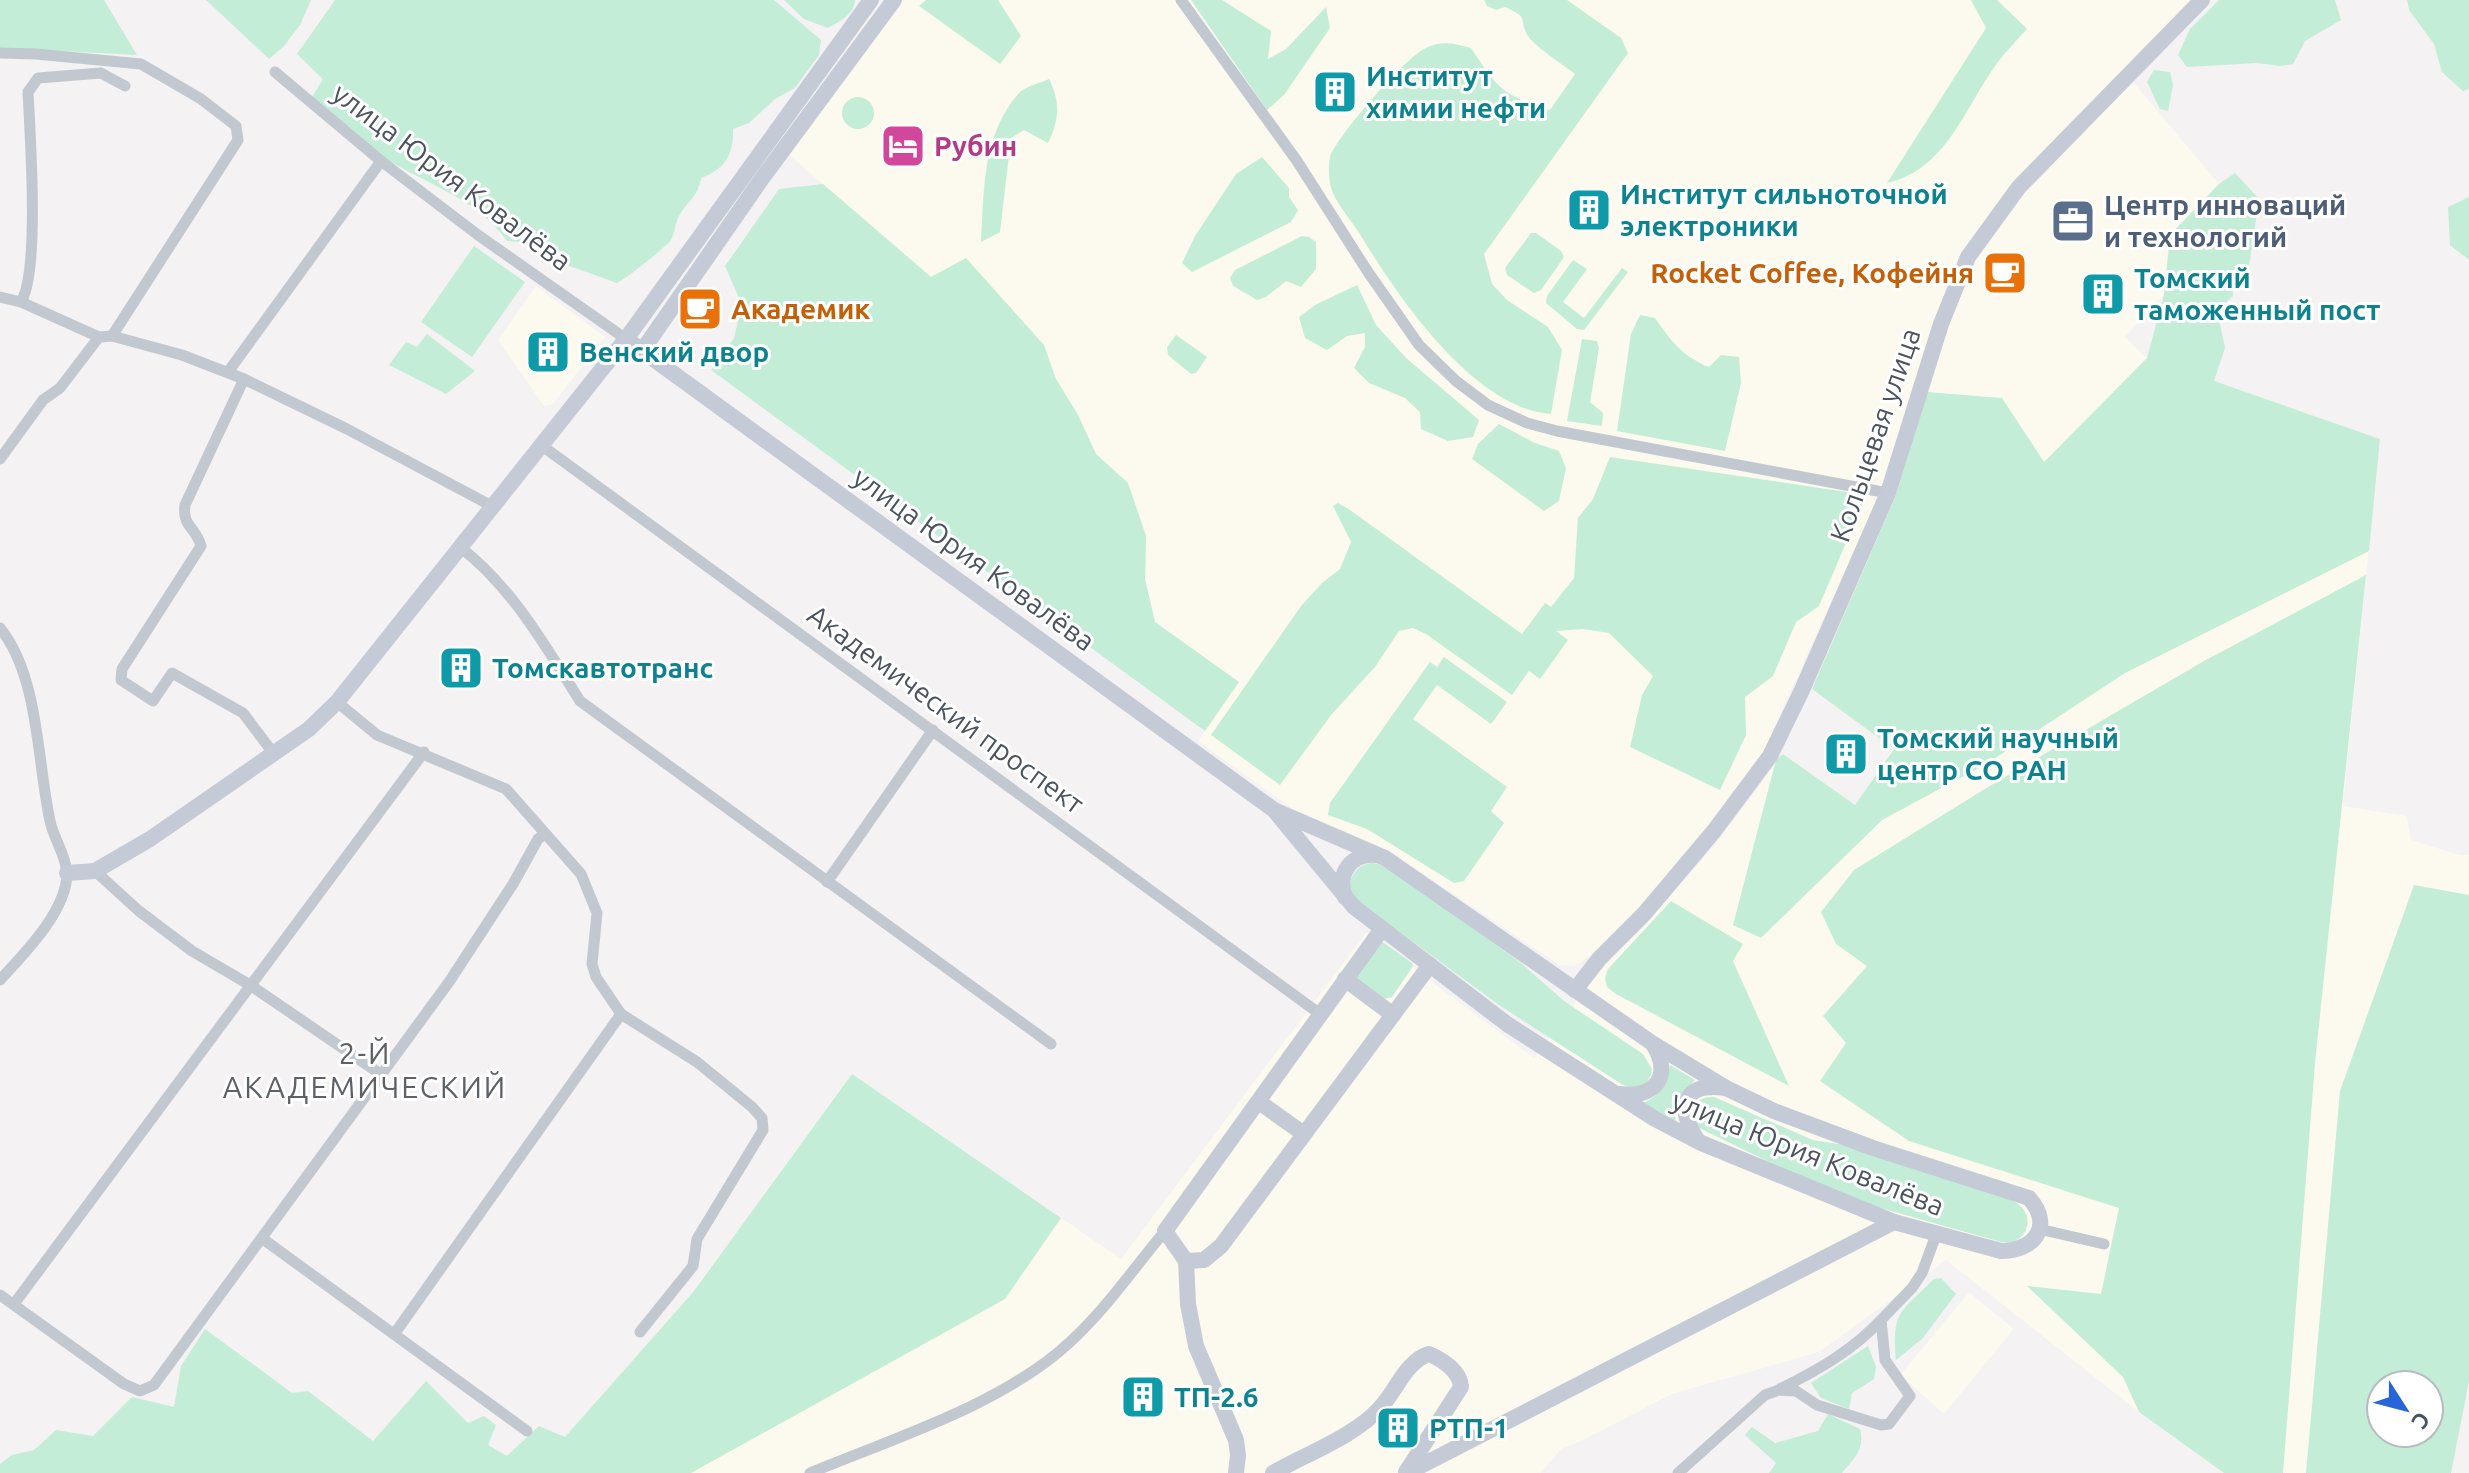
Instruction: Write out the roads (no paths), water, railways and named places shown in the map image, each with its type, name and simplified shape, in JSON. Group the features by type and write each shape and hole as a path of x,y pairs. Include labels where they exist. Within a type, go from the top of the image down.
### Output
{"street":[{"path":"626,339 642,351 871,0"},
{"path":"1181,0 1297,161 1419,345 1456,381 1488,405 1527,423 1557,431 1888,493"},
{"name":"Кольцевая улица","path":"1575,990 1723,821 1770,756 1888,493 1941,324 1968,257 2019,187 2202,0"},
{"path":"67,873 95,871 150,839 309,729 337,702 890,1"},
{"path":"0,53 141,64 201,99 236,126 238,140 112,336"},
{"name":"улица Юрия Ковалёва","path":"275,72 381,161 478,235 626,339"},
{"path":"21,302 29,282 31,178 28,92 32,83 38,78 101,73 125,86"},
{"path":"228,372 381,161"},
{"path":"0,297 21,302 99,337 112,336 182,355 228,372 347,429 492,506"},
{"path":"0,459 43,400 60,388 99,337"},
{"name":"улица Юрия Ковалёва","path":"642,351 1274,810 1385,858 1652,1043 1728,1089 1774,1111 1873,1148 2029,1198 2040,1216 2034,1239 2015,1251 2001,1251 1894,1222 1699,1142 1655,1119 1507,1024 1382,929 1346,899 1274,810"},
{"path":"244,379 185,505 187,524 198,535 201,546 122,669 121,680 153,701 172,673 243,713 274,754"},
{"name":"Академический проспект","path":"541,445 1320,1014"},
{"path":"460,547 475,558 531,623 580,701 1051,1044"},
{"path":"0,628 17,652 23,673 39,745 50,823 67,873 60,899 48,922 36,941 0,980"},
{"path":"337,702 377,735 424,752 506,789 581,874 597,913 592,964 596,977 621,1014 697,1062 762,1118 763,1130 694,1245 693,1266 640,1332"},
{"path":"827,882 933,730"},
{"path":"14,1304 424,752"},
{"path":"0,1295 124,1384 140,1391 154,1385 449,982 513,884 538,839 545,834"},
{"path":"1346,899 1342,882 1347,866 1368,854 1385,858"},
{"path":"95,871 139,911 192,951 250,985 382,1075"},
{"path":"810,1473 974,1404 1030,1373 1069,1343 1165,1231 1382,929"},
{"path":"1186,1261 1204,1260 1221,1246 1430,965"},
{"path":"1345,979 1393,1015"},
{"path":"395,1333 621,1014"},
{"path":"1617,1094 1642,1094 1656,1084 1662,1070 1661,1060 1652,1043"},
{"path":"1699,1142 1685,1119 1688,1100 1704,1088 1728,1089"},
{"path":"1259,1102 1304,1134"},
{"path":"1406,1473 1894,1222"},
{"path":"2039,1229 2104,1244"},
{"path":"1165,1231 1186,1261 1188,1304 1196,1346 1236,1440 1236,1473"},
{"path":"1678,1473 1765,1395 1828,1365 1864,1338 1912,1288 1922,1273 1936,1235"},
{"path":"263,1239 527,1431"},
{"path":"1779,1390 1796,1391 1817,1405 1881,1425 1889,1424 1910,1396 1885,1360 1881,1320"},
{"path":"1273,1473 1360,1425 1379,1409 1418,1357 1429,1354 1456,1372 1461,1387 1406,1473"}],"place":[{"name":"Институт химии нефти","path":"1335,92"},
{"name":"Рубин","path":"903,146"},
{"name":"Институт сильноточной электроники","path":"1589,210"},
{"name":"Центр инноваций и технологий","path":"2073,221"},
{"name":"Rocket Coffee, Кофейня","path":"2005,273"},
{"name":"Томский таможенный пост","path":"2103,294"},
{"name":"Академик","path":"700,309"},
{"name":"Венский двор","path":"548,352"},
{"name":"Томскавтотранс","path":"461,668"},
{"name":"Томский научный центр СО РАН","path":"1846,754"},
{"name":"ТП-2.6","path":"1143,1397"},
{"name":"РТП-1","path":"1398,1428"}],"district":[{"name":"2-Й АКАДЕМИЧЕСКИЙ","path":"365,1071"}]}
